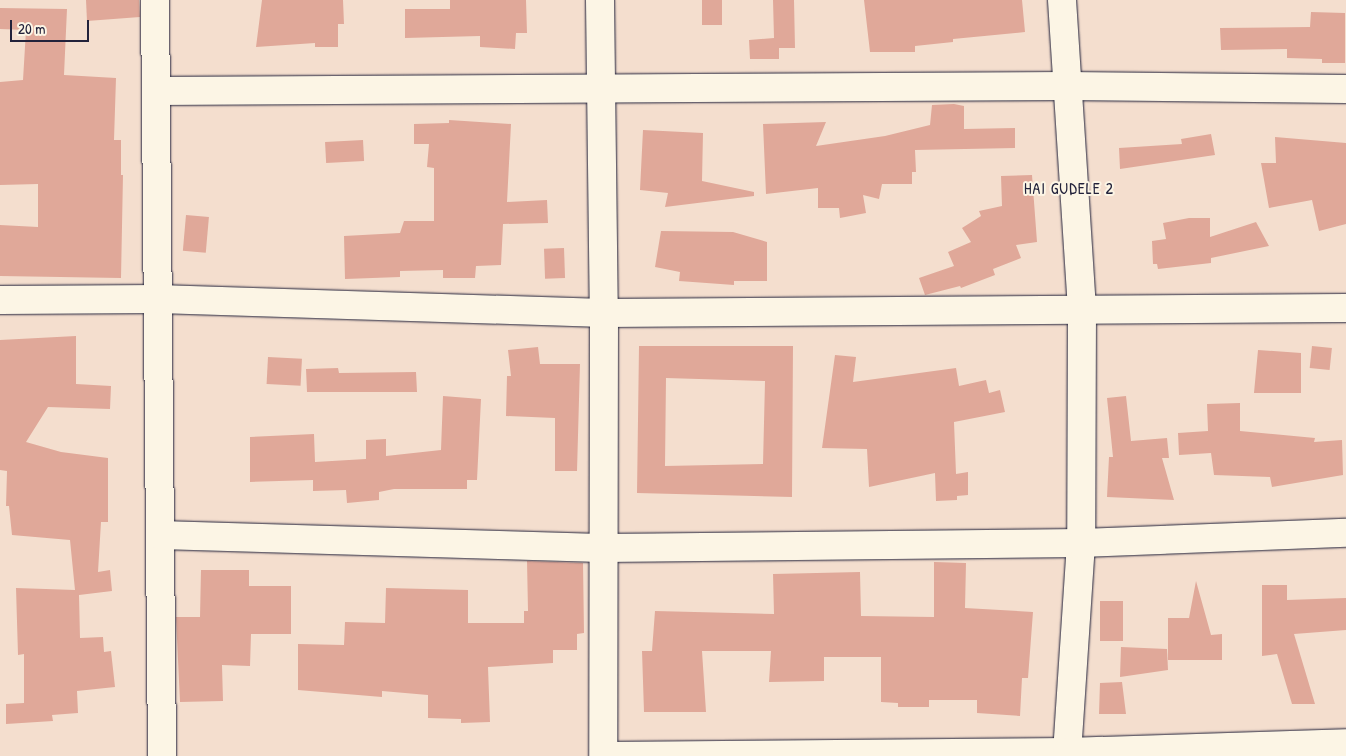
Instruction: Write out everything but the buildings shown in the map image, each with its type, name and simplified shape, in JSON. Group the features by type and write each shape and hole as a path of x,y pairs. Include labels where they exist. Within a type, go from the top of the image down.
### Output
{"street":[{"path":"155,0 162,756"},
{"path":"600,0 604,312 603,756"},
{"path":"1062,0 1066,86 1082,311 1081,543 1067,754"},
{"path":"156,91 1066,86 1346,89"},
{"path":"0,300 158,299 604,312 1082,311 1346,308"},
{"path":"160,535 602,548 1081,543 1346,533"},
{"path":"608,756 1067,754 1346,743"}],"district":[{"name":"HAI GUDELE 2","path":"1069,188"}]}
